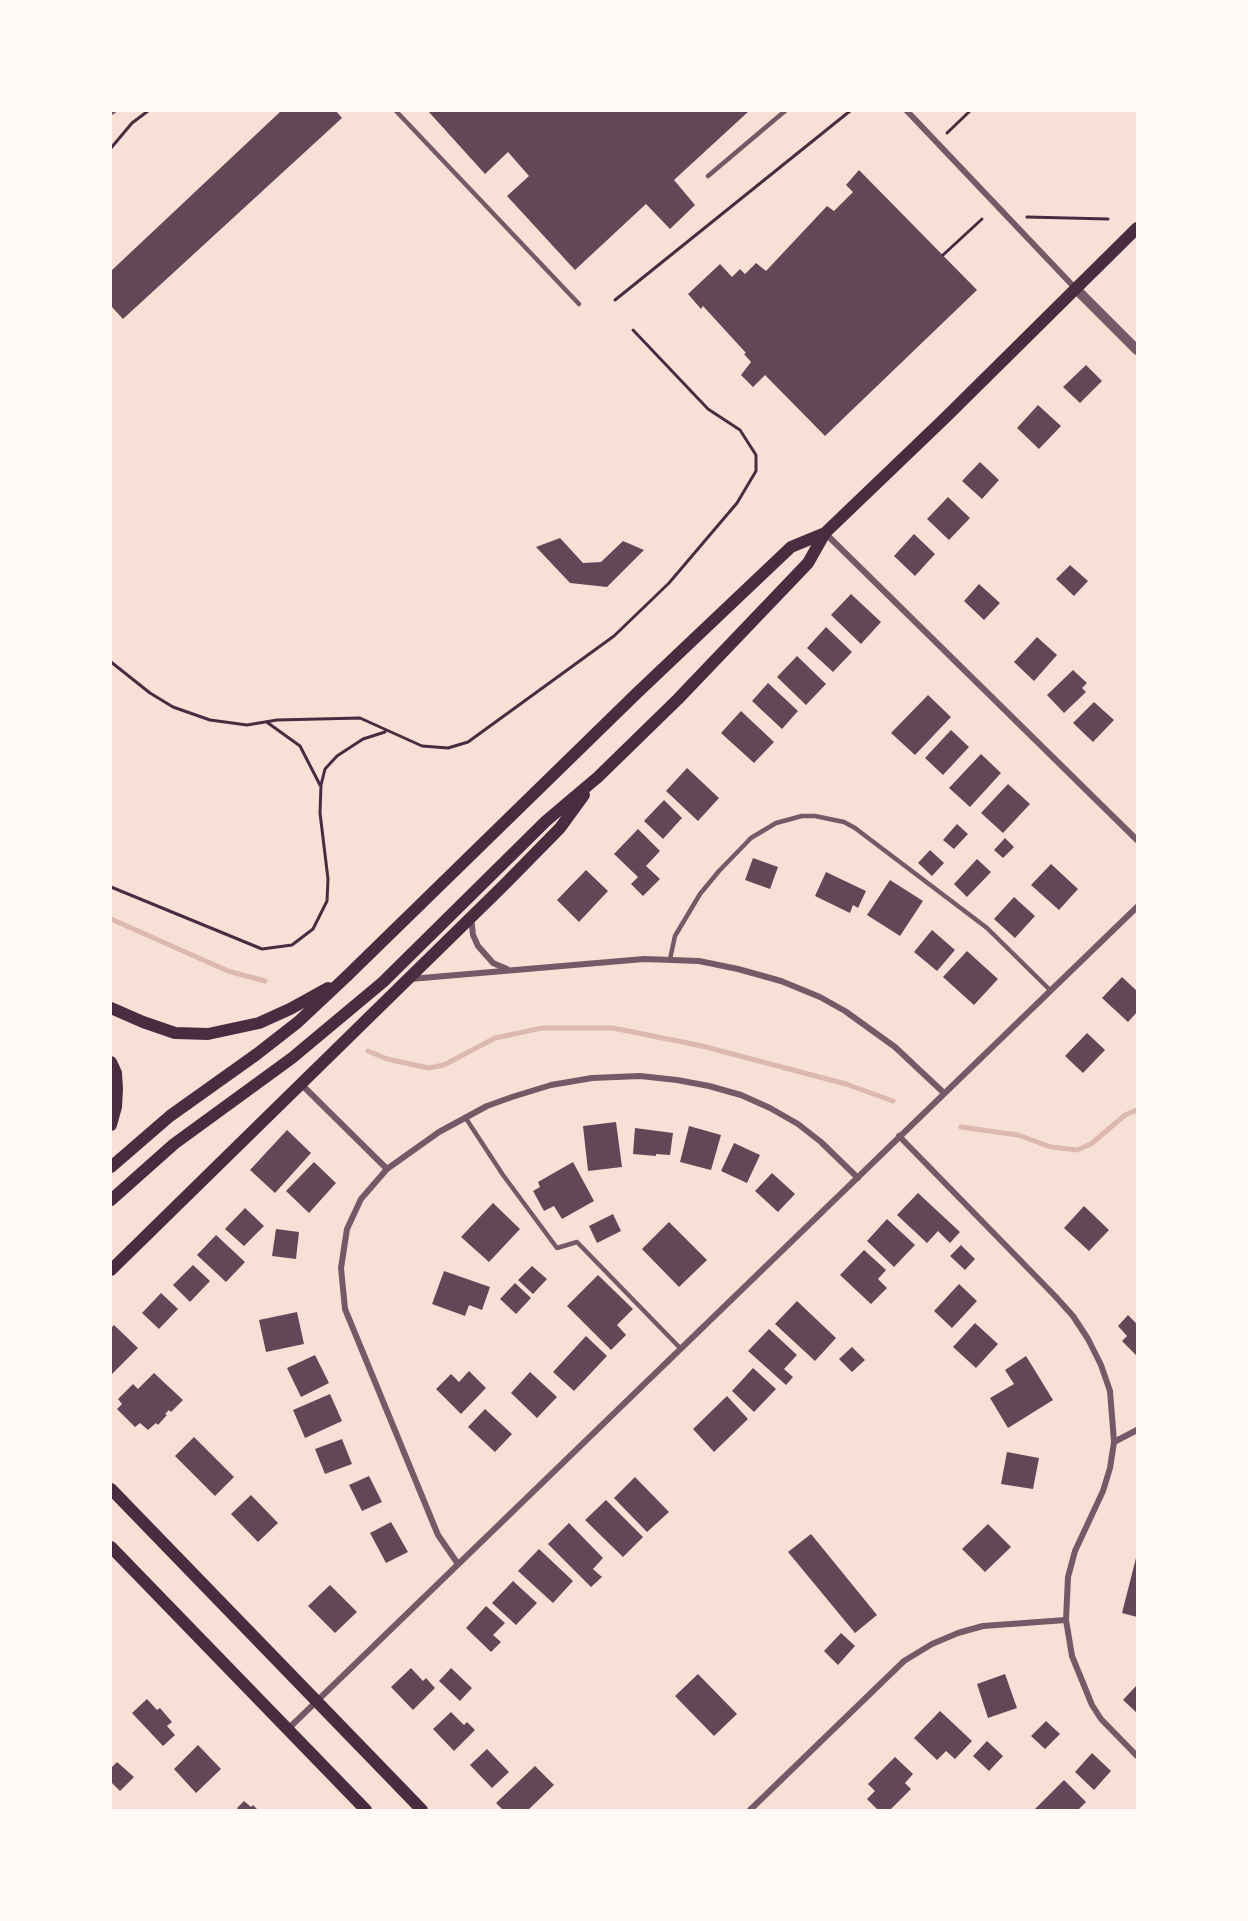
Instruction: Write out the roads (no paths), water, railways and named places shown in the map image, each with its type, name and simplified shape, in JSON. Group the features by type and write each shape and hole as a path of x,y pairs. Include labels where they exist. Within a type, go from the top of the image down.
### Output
{"main road":[{"path":"111,1200 174,1144 292,1058 383,982 546,821 598,777 678,699 808,563 825,533 1137,228"},
{"path":"111,1167 170,1116 298,1022 791,547 825,533"},
{"path":"111,1270 410,979 560,828 598,777"},
{"path":"111,1008 175,1033 208,1034 259,1023 290,1009 347,976"},
{"path":"111,1062 116,1072 117,1089 116,1107 111,1125"},
{"path":"111,1489 422,1810"},
{"path":"111,1547 366,1810"}],"street":[{"path":"907,111 1137,350"},
{"path":"825,533 1137,840"},
{"path":"288,1730 1137,907"},
{"path":"471,917 473,935 478,946 493,963 507,969"},
{"path":"410,979 486,974 507,969 525,970 614,960 699,961 738,969 781,981 820,997 845,1011 895,1047 944,1093"},
{"path":"459,1564 438,1535 345,1309 341,1269 347,1229 362,1199 387,1170 439,1132 503,1100 551,1084 592,1078 640,1076 677,1080 730,1092 770,1108 798,1124 821,1142 858,1178"},
{"path":"301,1084 387,1170"},
{"path":"899,1136 1073,1316 1101,1365 1110,1391 1114,1442 1103,1491 1075,1551 1070,1568 1066,1620 1072,1656 1092,1705 1107,1725 1137,1756"},
{"path":"1114,1442 1137,1430"},
{"path":"750,1810 904,1661 932,1644 983,1626 1066,1620"}],"lane":[{"path":"396,111 579,304"},
{"path":"708,176 785,111"},
{"path":"670,959 675,936 694,902 718,871 751,838 776,823 802,816 815,816 844,822 855,828 987,928 1050,990"},
{"path":"465,1117 502,1175 557,1248 577,1242 681,1349"}],"waterway":[{"path":"111,919 228,971 265,981"},
{"path":"368,1051 387,1059 429,1068 444,1065 495,1038 542,1028 613,1028 702,1046 846,1084 893,1101"},
{"path":"961,1127 1018,1135 1051,1147 1077,1150 1091,1144 1125,1115 1137,1110"}]}
